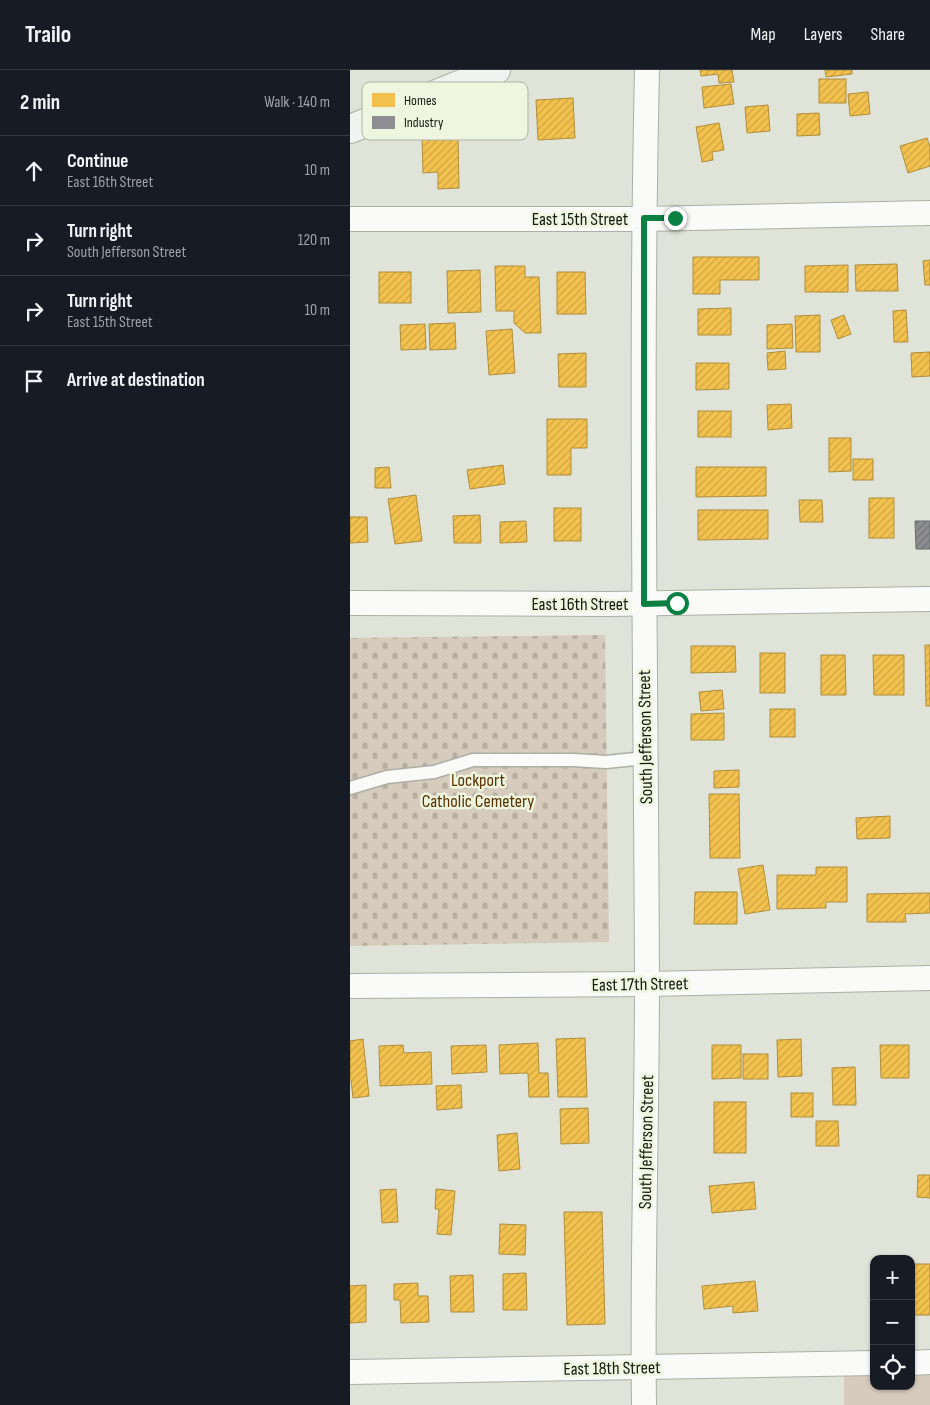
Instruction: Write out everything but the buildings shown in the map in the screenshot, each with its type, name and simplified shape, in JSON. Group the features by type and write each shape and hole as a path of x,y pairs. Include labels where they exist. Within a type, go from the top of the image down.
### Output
{"street":[{"path":"466,82 496,70"},
{"name":"South Jefferson Street","path":"644,1405 647,984 644,604 644,218 647,70"},
{"path":"350,129 362,124"},
{"name":"East 15th Street","path":"350,219 644,218 930,213"},
{"name":"East 16th Street","path":"350,603 644,604 930,599"},
{"name":"East 17th Street","path":"350,986 647,984 930,978"},
{"path":"915,1363 930,1362"},
{"name":"East 18th Street","path":"350,1372 870,1363"}],"lane":[{"path":"350,788 387,777 434,772 473,760 573,760 606,762 645,758"}],"green space":[{"name":"Lockport Catholic Cemetery","path":"605,635 609,942 350,946 350,638"},
{"path":"915,1375 930,1375 930,1405 844,1405 844,1376 870,1376 870,1390 915,1390"}],"route":[{"path":"675,218 644,218 644,604 677,603"}]}
